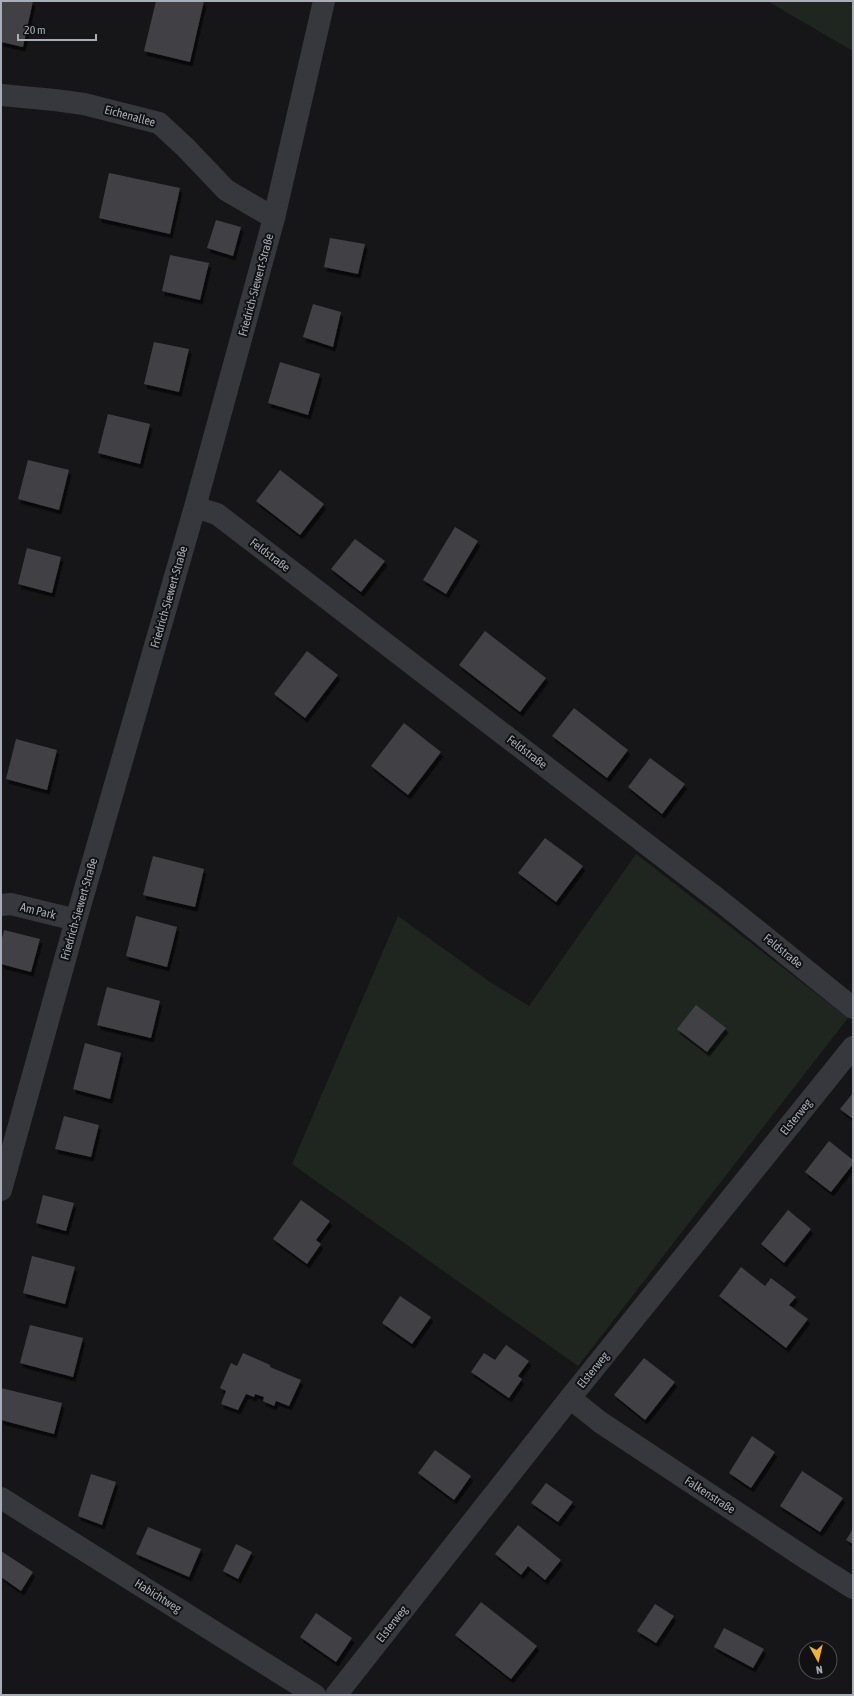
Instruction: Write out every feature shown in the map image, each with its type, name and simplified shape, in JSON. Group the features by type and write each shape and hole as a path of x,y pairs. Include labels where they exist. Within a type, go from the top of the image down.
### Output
{"street":[{"name":"Friedrich-Siewert-Straße","path":"1,1190 76,920 195,507 274,218 324,1"},
{"name":"Eichenallee","path":"1,95 84,104 160,123 226,190 274,218"},
{"name":"Feldstraße","path":"195,507 217,514 723,903 853,1008"},
{"name":"Am Park","path":"1,905 11,904 76,920"},
{"name":"Elsterweg","path":"336,1695 570,1398 853,1047"},
{"name":"Falkenstraße","path":"570,1398 600,1422 803,1557 853,1588"},
{"name":"Habichtweg","path":"1,1498 315,1695"}],"shaded area":[{"path":"767,1 853,1 853,51"},
{"path":"636,854 848,1018 578,1366 292,1164 398,916 490,982 529,1006"}],"building":[{"path":"1,1 33,1 23,47 1,42"},
{"path":"156,1 204,1 190,62 144,51"},
{"path":"109,173 180,188 170,234 99,218"},
{"path":"216,220 241,227 233,256 207,248"},
{"path":"330,238 365,244 358,274 324,267"},
{"path":"170,255 209,263 200,300 162,291"},
{"path":"313,304 341,312 333,347 303,337"},
{"path":"154,342 189,349 179,392 144,384"},
{"path":"280,362 320,374 308,415 268,403"},
{"path":"108,414 150,424 140,464 98,453"},
{"path":"28,460 69,470 59,510 18,499"},
{"path":"280,470 324,504 300,535 256,501"},
{"path":"455,527 478,541 446,594 423,580"},
{"path":"355,539 385,561 361,592 331,569"},
{"path":"27,548 61,557 52,593 18,584"},
{"path":"485,631 546,678 520,712 459,665"},
{"path":"307,651 338,675 305,718 274,694"},
{"path":"574,708 628,750 607,778 552,736"},
{"path":"404,723 441,752 408,795 371,766"},
{"path":"16,739 57,750 47,790 6,779"},
{"path":"650,758 685,784 662,814 628,787"},
{"path":"545,838 583,866 556,902 518,873"},
{"path":"153,856 204,869 195,907 143,895"},
{"path":"136,916 177,927 167,967 126,956"},
{"path":"4,930 40,939 31,972 1,964 1,942"},
{"path":"107,987 160,1001 151,1038 97,1025"},
{"path":"696,1005 726,1028 707,1052 677,1029"},
{"path":"85,1043 121,1053 110,1099 73,1089"},
{"path":"853,1093 853,1119 840,1109"},
{"path":"64,1116 99,1125 91,1157 55,1149"},
{"path":"829,1141 853,1160 853,1164 831,1192 805,1172"},
{"path":"43,1195 74,1203 66,1231 36,1223"},
{"path":"301,1200 330,1221 316,1240 321,1244 307,1264 273,1239"},
{"path":"788,1210 811,1229 784,1263 761,1244"},
{"path":"32,1256 75,1267 65,1304 23,1293"},
{"path":"741,1267 765,1286 771,1278 796,1297 789,1305 808,1319 786,1348 719,1296"},
{"path":"400,1296 431,1317 412,1344 382,1323"},
{"path":"30,1325 83,1338 73,1377 20,1363"},
{"path":"506,1345 529,1361 518,1376 522,1379 509,1398 471,1372 484,1353 495,1360"},
{"path":"243,1353 270,1365 270,1367 301,1380 289,1406 276,1401 274,1406 263,1401 264,1397 255,1394 254,1397 246,1394 238,1410 221,1404 226,1391 220,1388 231,1363 237,1366"},
{"path":"644,1358 675,1382 645,1420 614,1395"},
{"path":"1,1388 62,1403 54,1434 1,1420"},
{"path":"752,1436 775,1452 751,1488 729,1473"},
{"path":"435,1450 471,1476 454,1500 418,1473"},
{"path":"802,1471 843,1498 820,1532 780,1506"},
{"path":"91,1474 116,1482 102,1525 78,1516"},
{"path":"546,1483 573,1502 558,1522 531,1503"},
{"path":"518,1525 561,1560 545,1580 528,1566 521,1575 495,1554"},
{"path":"148,1527 201,1549 189,1577 136,1554"},
{"path":"853,1529 853,1544 846,1540"},
{"path":"236,1544 252,1552 238,1579 223,1571"},
{"path":"1,1551 33,1572 21,1591 1,1577"},
{"path":"481,1602 537,1646 511,1679 455,1635"},
{"path":"655,1604 674,1616 656,1643 637,1631"},
{"path":"316,1613 352,1638 336,1662 300,1637"},
{"path":"724,1628 764,1649 753,1668 714,1647"}]}
